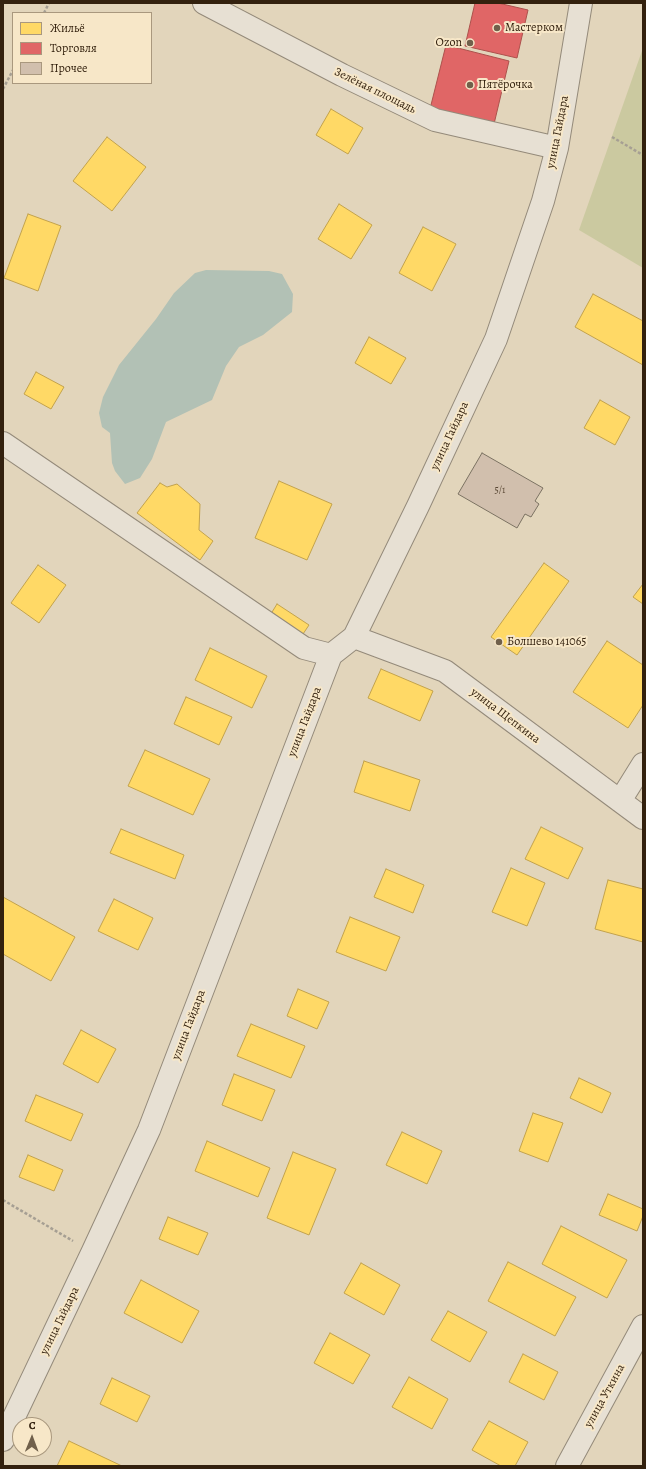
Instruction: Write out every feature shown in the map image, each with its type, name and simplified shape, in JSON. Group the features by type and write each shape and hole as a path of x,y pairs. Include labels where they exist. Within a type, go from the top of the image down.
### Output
{"street":[{"name":"Зелёная площадь","path":"204,3 342,75 435,120 557,148"},
{"name":"улица Гайдара","path":"3,1440 149,1130 331,655 354,637 418,506 496,339 543,201 557,148 581,3"},
{"path":"3,443 304,648 331,655"},
{"name":"улица Щепкина","path":"354,637 445,671 643,818"},
{"path":"620,802 643,764"},
{"name":"улица Уткина","path":"567,1466 643,1326"}],"path":[{"path":"44,12 49,3"},
{"path":"3,89 12,72"},
{"path":"612,137 643,155"},
{"path":"3,1200 66,1238 93,1251"}],"shaded area":[{"path":"643,48 643,268 579,230"},
{"path":"206,270 269,271 282,274 293,294 292,312 263,335 239,347 226,366 212,400 166,422 152,459 140,478 125,484 115,471 112,463 110,433 102,427 99,413 103,397 119,365 156,319 174,293 195,273"}],"building: Жильё":[{"path":"331,109 363,128 348,154 316,135"},
{"path":"107,137 146,167 112,211 73,181"},
{"path":"339,204 372,225 351,259 318,239"},
{"path":"28,214 61,226 38,291 4,278"},
{"path":"423,227 456,244 432,291 399,273"},
{"path":"593,294 643,321 643,365 575,327"},
{"path":"369,337 406,358 391,384 355,363"},
{"path":"36,372 64,387 51,409 24,394"},
{"path":"600,400 630,417 615,445 584,428"},
{"path":"279,481 332,504 307,560 255,538"},
{"path":"160,483 167,487 177,484 200,504 199,530 213,541 200,560 137,513"},
{"path":"544,563 569,581 517,655 491,637"},
{"path":"38,565 66,585 39,623 11,603"},
{"path":"643,584 643,604 633,597"},
{"path":"277,604 309,625 301,637 269,617"},
{"path":"607,641 643,665 643,705 628,728 573,692"},
{"path":"210,648 267,676 252,708 195,680"},
{"path":"381,669 433,691 420,721 368,698"},
{"path":"186,697 232,717 219,745 174,724"},
{"path":"145,750 210,779 193,815 128,786"},
{"path":"364,761 420,780 410,811 354,792"},
{"path":"541,827 583,848 568,879 525,859"},
{"path":"121,829 184,855 175,879 110,853"},
{"path":"511,868 545,883 527,926 492,912"},
{"path":"386,869 424,885 413,913 374,897"},
{"path":"608,880 643,889 643,942 595,929"},
{"path":"3,897 75,937 51,981 3,954"},
{"path":"114,899 153,918 138,950 98,931"},
{"path":"350,917 400,937 386,971 336,952"},
{"path":"298,989 329,1002 317,1029 287,1016"},
{"path":"251,1024 305,1046 291,1078 237,1056"},
{"path":"81,1030 116,1049 98,1083 63,1064"},
{"path":"234,1074 275,1090 262,1121 222,1105"},
{"path":"579,1078 611,1093 602,1113 570,1098"},
{"path":"36,1095 83,1114 71,1141 25,1121"},
{"path":"533,1113 563,1123 548,1162 519,1151"},
{"path":"402,1132 442,1151 427,1184 386,1165"},
{"path":"207,1141 270,1168 258,1197 195,1171"},
{"path":"293,1152 336,1169 309,1235 267,1218"},
{"path":"28,1155 63,1170 54,1191 19,1177"},
{"path":"608,1194 643,1209 643,1216 637,1231 599,1215"},
{"path":"168,1217 208,1233 198,1255 159,1239"},
{"path":"561,1226 627,1260 607,1298 542,1264"},
{"path":"508,1262 576,1297 555,1336 488,1301"},
{"path":"361,1263 400,1285 384,1315 344,1293"},
{"path":"141,1280 199,1311 182,1343 124,1313"},
{"path":"448,1311 487,1332 470,1362 431,1340"},
{"path":"330,1333 370,1355 353,1384 314,1363"},
{"path":"523,1354 558,1372 544,1400 509,1382"},
{"path":"409,1377 448,1399 432,1429 392,1407"},
{"path":"112,1378 150,1396 137,1422 100,1404"},
{"path":"489,1421 528,1442 515,1466 501,1466 472,1450"},
{"path":"69,1441 122,1466 57,1466"}],"building: Торговля":[{"name":"Мастерком","path":"475,3 498,3 528,10 517,58 465,46"},
{"name":"Пятёрочка","path":"446,45 509,61 494,124 430,109"}],"building: Прочее":[{"path":"482,453 543,488 535,501 539,504 531,517 525,514 517,528 458,494"}],"place":[{"name":"Мастерком","path":"497,28"},
{"name":"Ozon","path":"470,43"},
{"name":"Пятёрочка","path":"470,85"},
{"name":"Болшево 141065","path":"499,642"}]}
